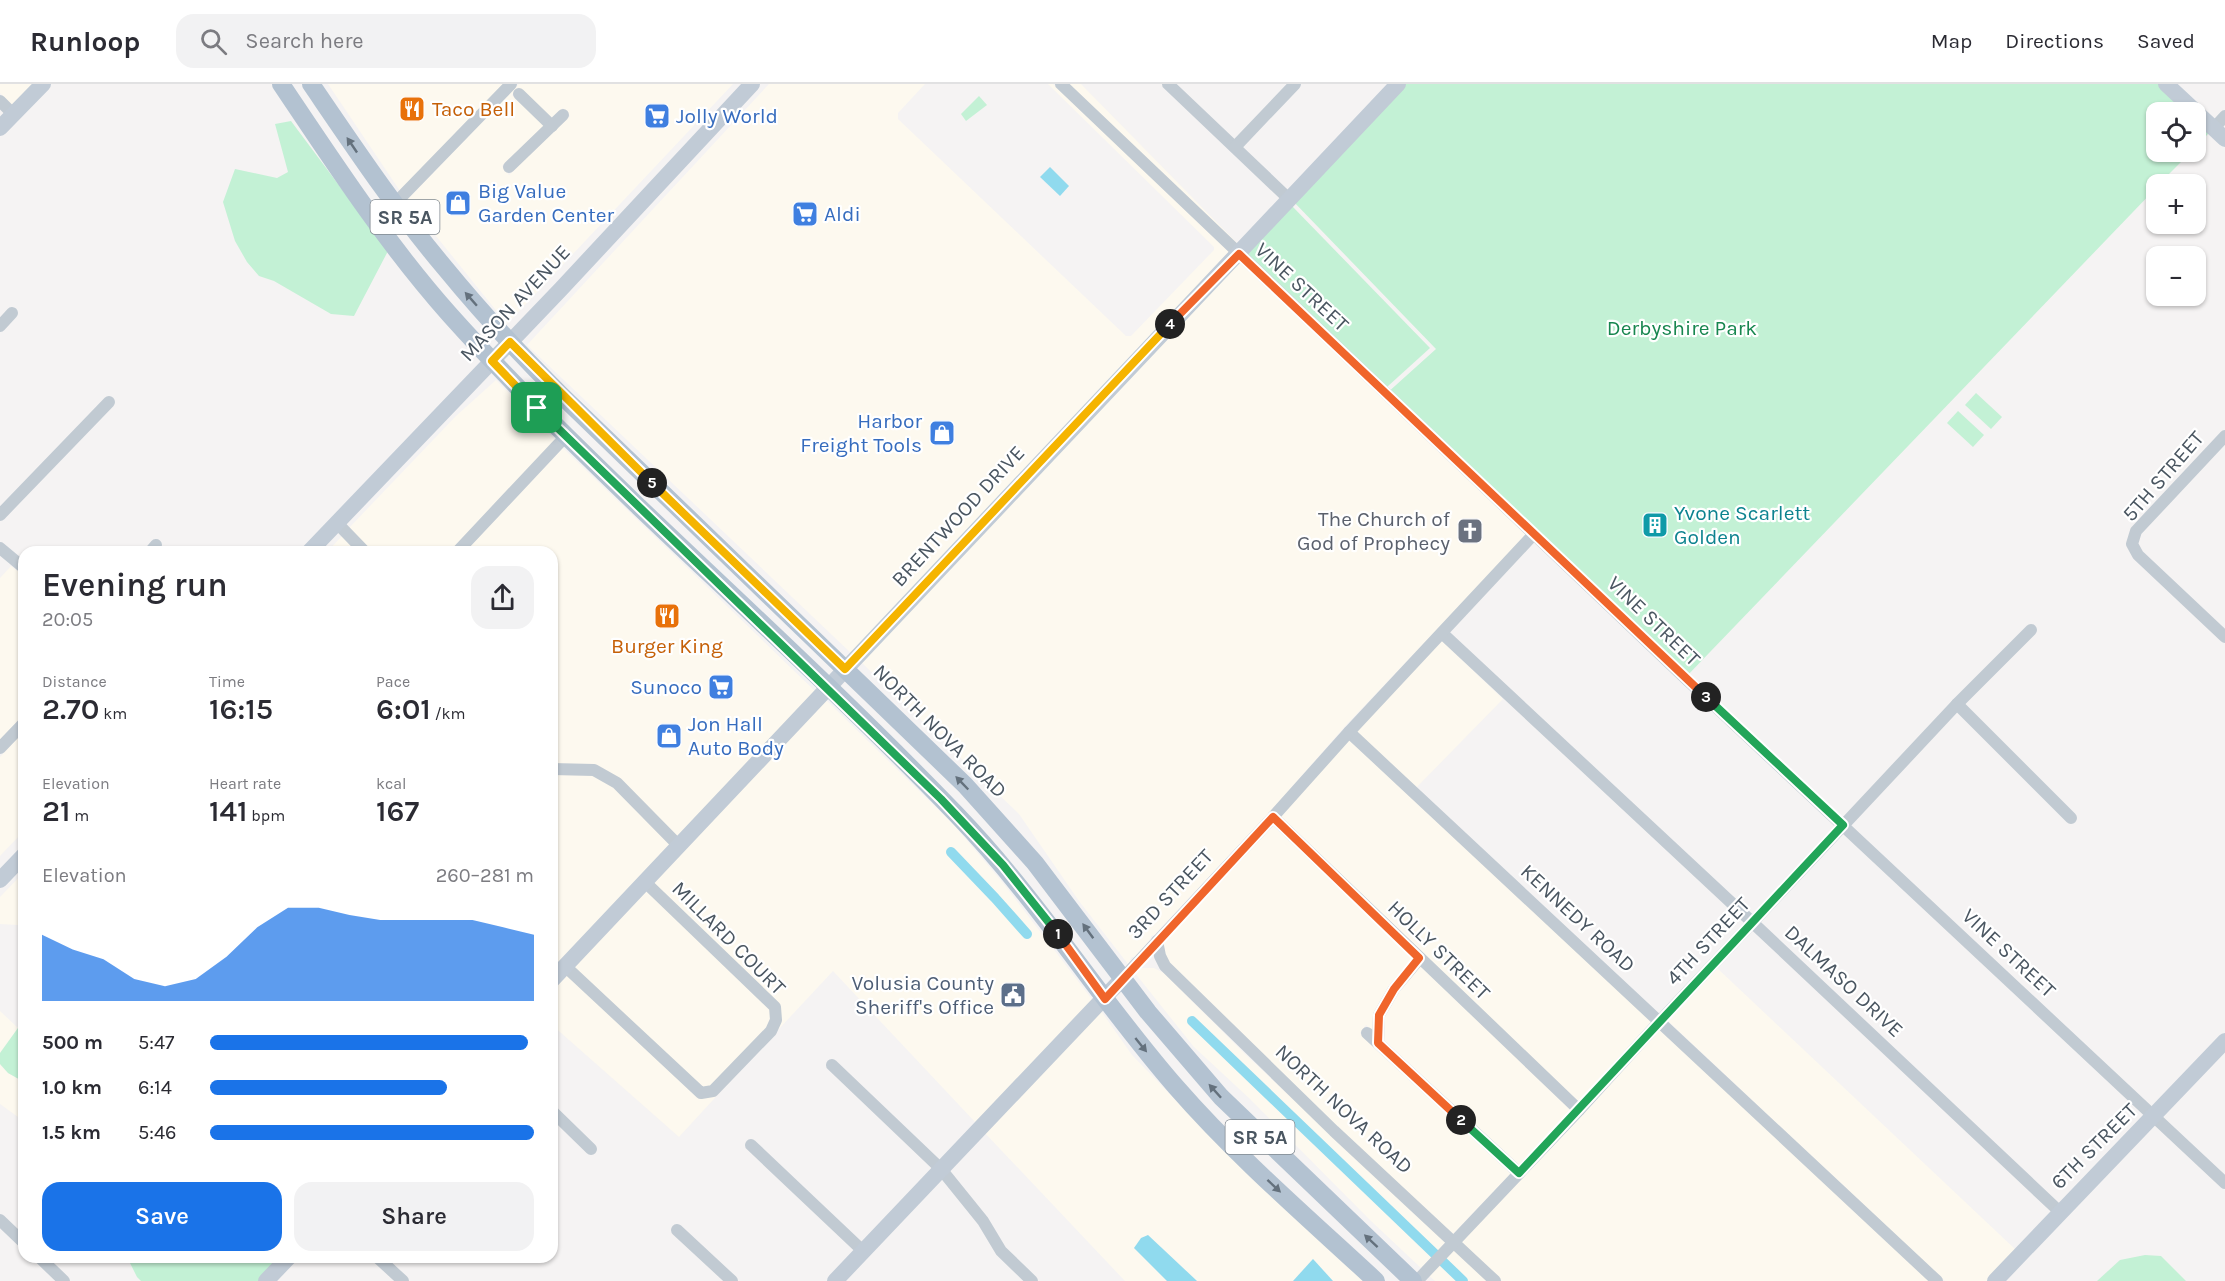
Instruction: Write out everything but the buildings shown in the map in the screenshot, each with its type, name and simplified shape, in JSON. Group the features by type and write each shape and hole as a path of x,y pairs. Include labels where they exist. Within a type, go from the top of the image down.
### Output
{"main road":[{"name":"SR 5A","path":"281,84 376,223 447,312 566,436 941,799 1003,865 1050,923 1149,1055 1204,1117 1376,1281"},
{"name":"NORTH NOVA ROAD","path":"311,84 395,204 445,268 510,342 559,393 941,761 1008,832 1063,897 1174,1044 1221,1097 1418,1278"},
{"path":"687,553 721,566 739,566"}],"street":[{"path":"0,128 43,84"},
{"path":"376,223 511,84"},
{"name":"MASON AVENUE","path":"314,546 752,84"},
{"name":"VINE STREET","path":"1060,84 1534,534 2225,1183"},
{"path":"1168,84 1290,200"},
{"path":"1235,147 1295,84"},
{"name":"BRENTWOOD DRIVE","path":"558,975 1398,84"},
{"path":"2166,84 2221,128"},
{"path":"519,94 552,126"},
{"path":"0,101 13,114"},
{"path":"509,167 562,115"},
{"path":"0,326 12,313"},
{"path":"0,515 109,402"},
{"path":"463,546 566,436"},
{"name":"5TH STREET","path":"2225,436 2136,531 2132,544 2138,555 2225,637"},
{"path":"336,522 359,546"},
{"name":"3RD STREET","path":"836,1280 1105,999 1348,732 1534,534"},
{"path":"0,548 18,563"},
{"name":"4TH STREET","path":"1418,1278 1579,1110 1957,704 2031,630"},
{"name":"DALMASO DRIVE","path":"1442,633 2060,1212"},
{"path":"1957,704 2071,818"},
{"path":"0,748 18,729"},
{"name":"KENNEDY ROAD","path":"1348,732 1937,1281"},
{"path":"558,770 594,770 617,783 679,846"},
{"name":"HOLLY STREET","path":"1273,817 1579,1110"},
{"path":"0,880 18,861"},
{"name":"MILLARD COURT","path":"566,967 701,1093 713,1091 771,1032 776,1020 775,1007 645,882"},
{"path":"1156,941 1165,966"},
{"path":"1378,1043 1379,1015 1394,989 1419,958"},
{"path":"1137,963 1155,963 1165,966"},
{"name":"NORTH NOVA ROAD","path":"1165,966 1267,1068 1495,1281"},
{"path":"1367,1033 1519,1173"},
{"name":"6TH STREET","path":"1995,1281 2225,1041"},
{"path":"832,1065 941,1168 983,1221 1001,1251 1032,1281"},
{"path":"558,1117 591,1149"},
{"path":"751,1145 863,1251"},
{"path":"0,1220 18,1237"},
{"path":"677,1230 732,1281"},
{"path":"45,1263 64,1281"},
{"path":"266,1281 283,1263"},
{"path":"383,1263 402,1281"}],"shaded area":[{"path":"0,84 35,84 13,106 0,93"},
{"path":"328,84 503,84 400,191"},
{"path":"519,84 733,84 507,324 407,200","holes":["518,87 551,118 563,108 570,116 509,175 502,166 544,126 512,95"]},
{"path":"769,84 925,84 898,113 898,119 1126,336 1131,336 1214,250 1214,247 1048,84 1053,84 1231,254 852,654 527,345"},
{"path":"1068,84 1081,84 1239,245 1238,246"},
{"path":"1239,262 1527,535 1347,724 1269,813 1151,936 1128,964 1079,901 1019,814 860,661"},
{"path":"496,380 555,440 455,546 366,546 349,528 456,416"},
{"path":"563,448 816,692 678,838 596,765 558,764 558,546 471,546"},
{"path":"342,536 352,546 333,546"},
{"path":"11,566 18,571 18,721 0,740 0,578"},
{"path":"1442,641 1503,699 1416,788 1356,732"},
{"path":"825,699 954,825 1003,883 1094,1002 976,1123 833,971 777,1031 781,1020 653,883"},
{"path":"18,738 18,837 0,856 0,757"},
{"path":"1349,740 1652,1021 1578,1103 1280,817"},
{"path":"558,774 593,775 614,788 671,846 558,966"},
{"path":"1273,825 1571,1110 1518,1166 1366,1025 1360,1033 1511,1173 1453,1234 1356,1145 1168,961 1162,943"},
{"path":"18,878 18,925 0,924 0,897"},
{"path":"646,890 770,1009 767,1028 710,1086 702,1087 573,967"},
{"path":"1139,968 1154,968 1164,973 1247,1056 1446,1242 1421,1268 1249,1098 1194,1047 1135,973"},
{"path":"1717,968 2016,1250 1987,1281 1945,1281 1668,1021"},
{"path":"566,974 698,1097 736,1075 679,1137 558,1030 558,983"},
{"path":"0,1011 18,1028 0,1053"},
{"path":"1101,1011 1132,1055 1191,1116 1363,1281 1333,1281 1313,1259 1293,1281 1197,1281 1148,1235 1134,1248 1167,1281 1125,1281 984,1132"},
{"path":"1661,1028 1930,1281 1502,1281 1461,1242 1580,1118"},
{"path":"0,1064 8,1073 18,1079 18,1117 0,1104"},
{"path":"1454,1250 1487,1281 1435,1281 1429,1276"}],"green space":[{"name":"Derbyshire Park","path":"1398,84 2166,84 2186,102 2146,102 2146,162 2181,162 2169,174 2146,174 2146,198 1685,678 1386,394 1436,349 1291,199"},
{"path":"979,96 987,105 966,121 961,114"},
{"path":"291,121 388,251 354,316 331,314 274,281 259,276 247,262 235,241 223,202 235,169 277,178 288,172 275,124"},
{"name":"Derbyshire Park","path":"2206,121 2214,128 2206,136"},
{"path":"1292,206 1430,348 1387,387 1247,253"},
{"path":"1976,393 2002,417 1991,429 1965,405"},
{"path":"1958,411 1984,435 1973,447 1947,423"},
{"path":"18,1028 18,1079 8,1073 0,1064 0,1053"},
{"path":"2145,1255 2161,1256 2186,1281 2097,1281 2120,1260"},
{"path":"130,1263 275,1263 258,1281 141,1281"}],"water":[{"path":"1050,167 1069,186 1060,196 1040,177"},
{"path":"1148,1235 1197,1281 1167,1281 1134,1248 1141,1238"},
{"path":"1313,1259 1333,1281 1293,1281"}],"waterway":[{"path":"951,852 1027,934"},
{"path":"1192,1021 1463,1281"}],"place":[{"name":"Taco Bell","path":"412,109"},
{"name":"Jolly World","path":"657,116"},
{"name":"Big Value Garden Center","path":"458,203"},
{"name":"Aldi","path":"805,214"},
{"name":"Harbor Freight Tools","path":"942,433"},
{"name":"Yvone Scarlett Golden","path":"1655,525"},
{"name":"The Church of God of Prophecy","path":"1470,531"},
{"name":"Burger King","path":"667,616"},
{"name":"Sunoco","path":"721,687"},
{"name":"Jon Hall Auto Body","path":"669,736"},
{"name":"Volusia County Sheriff's Office","path":"1013,995"}],"route":[{"path":"1239,254 1843,825 1519,1173 1378,1043 1379,1015 1394,989 1419,958 1273,817 1156,941 1105,999 1024,890 973,832 828,688 537,408 492,361 510,342 559,393 845,669 1239,254"}]}
